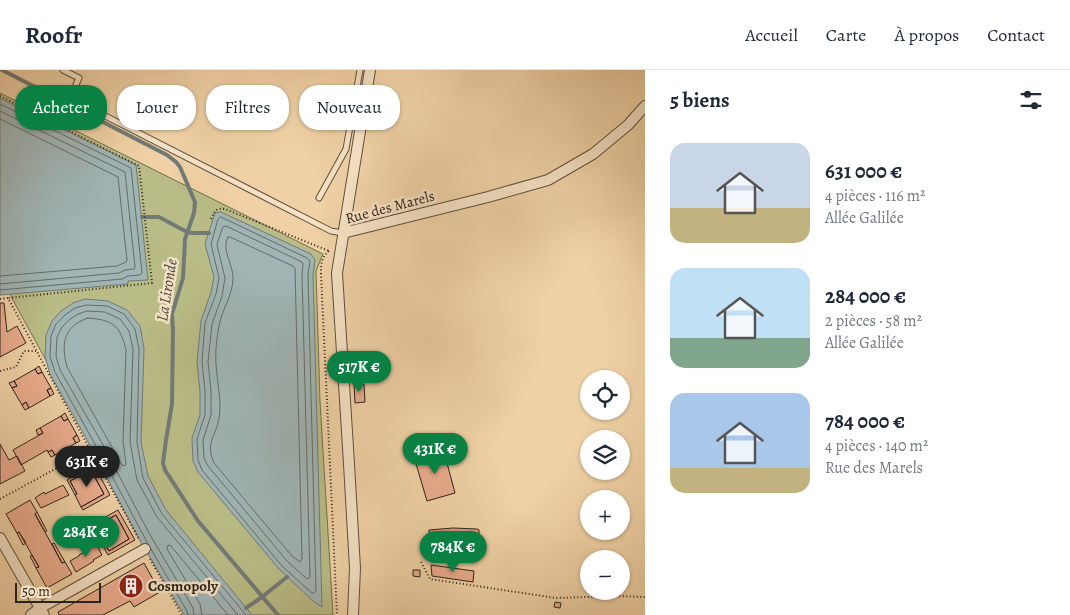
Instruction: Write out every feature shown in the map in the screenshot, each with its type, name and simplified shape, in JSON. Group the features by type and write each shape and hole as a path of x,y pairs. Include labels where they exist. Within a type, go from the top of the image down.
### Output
{"street":[{"path":"343,233 370,70"},
{"name":"Rue des Marels","path":"354,615 354,559 337,273 343,233 548,180 593,154 628,125 645,106"},
{"path":"0,538 42,611"},
{"path":"31,615 42,611 145,549"}],"lane":[{"path":"63,70 79,78 70,98 331,231 343,233"},
{"path":"319,198 346,149 360,70"}],"path":[{"path":"0,96 139,166 152,283 0,299"},
{"path":"211,219 219,208 225,209 329,251"},
{"path":"335,249 325,254 321,262 320,274 337,615"},
{"path":"8,298 182,615"},
{"path":"0,371 16,367 24,351 37,351"},
{"path":"0,499 91,450"},
{"path":"422,562 430,579 556,598 645,597"}],"green space":[{"path":"0,93 15,100 15,130 74,130 323,254 316,271 320,401 333,615 186,615 9,293 0,294"}],"water":[{"path":"0,98 15,105 15,130 65,130 136,165 148,280 128,281 128,284 0,295"},
{"path":"221,212 311,254 315,260 313,275 322,607 314,602 279,569 198,472 193,461 192,438 200,415 197,362 201,321 214,277 205,244 215,213"},
{"path":"85,299 108,301 127,310 140,326 144,348 141,442 148,476 166,510 252,615 184,615 139,539 50,374 45,357 46,335 52,321 61,311 73,303"}],"building":[{"path":"0,303 4,303 7,332 17,326 26,343 0,357"},
{"path":"39,366 42,372 38,374 35,369"},
{"path":"35,369 38,374 42,372 51,388 47,390 50,396 29,408 26,402 22,405 12,388 17,386 14,381"},
{"path":"14,381 17,386 12,388 9,383"},
{"path":"354,384 364,384 365,402 355,403"},
{"path":"51,388 54,394 50,396 47,390"},
{"path":"26,402 29,408 25,410 22,405"},
{"path":"65,413 68,419 64,421 61,416"},
{"path":"61,416 64,421 68,419 77,435 73,438 76,443 55,455 52,450 48,452 47,450 21,465 13,450 43,433 40,428"},
{"path":"40,428 43,433 38,435 36,430"},
{"path":"77,435 80,441 76,443 73,438"},
{"path":"0,444 9,460 17,456 25,471 0,484"},
{"path":"443,448 455,493 427,501 414,457"},
{"path":"52,450 55,455 51,457 48,452"},
{"path":"94,465 110,495 83,510 81,507 104,494 91,470 70,481 77,494 75,495 67,480"},
{"path":"91,470 104,494 81,507 70,481"},
{"path":"63,485 69,495 41,508 35,498 44,492 45,494"},
{"path":"30,500 37,512 35,514 62,563 65,562 72,574 47,588 36,568 39,567 19,532 17,533 6,514"},
{"path":"118,510 135,540 108,555 99,539 101,538 109,551 129,539 116,515 93,528 91,525"},
{"path":"37,512 47,531 45,532 35,514"},
{"path":"116,515 129,539 109,551 93,528"},
{"path":"453,528 479,530 479,536 476,536 475,555 430,558 429,530"},
{"path":"19,532 26,543 23,545 17,533"},
{"path":"54,543 65,562 62,563 52,544"},
{"path":"96,544 102,555 76,572 70,561"},
{"path":"32,555 39,567 36,568 30,556"},
{"name":"Cosmopoly","path":"144,563 160,592 134,607 130,601 103,615 59,615 58,612"},
{"path":"431,565 474,571 473,582 432,576"},
{"path":"413,570 420,570 420,577 413,576"},
{"path":"555,602 561,603 560,608 554,607"}],"waterway":[{"name":"La Lironde","path":"2,70 167,155 180,167 195,202 194,213 185,239 183,278 172,314 172,404 163,463 165,470 198,521 278,615"},
{"path":"142,217 159,217 187,232 209,233"},
{"path":"246,608 287,577"}],"place":[{"name":"Cosmopoly","path":"131,586"}]}
